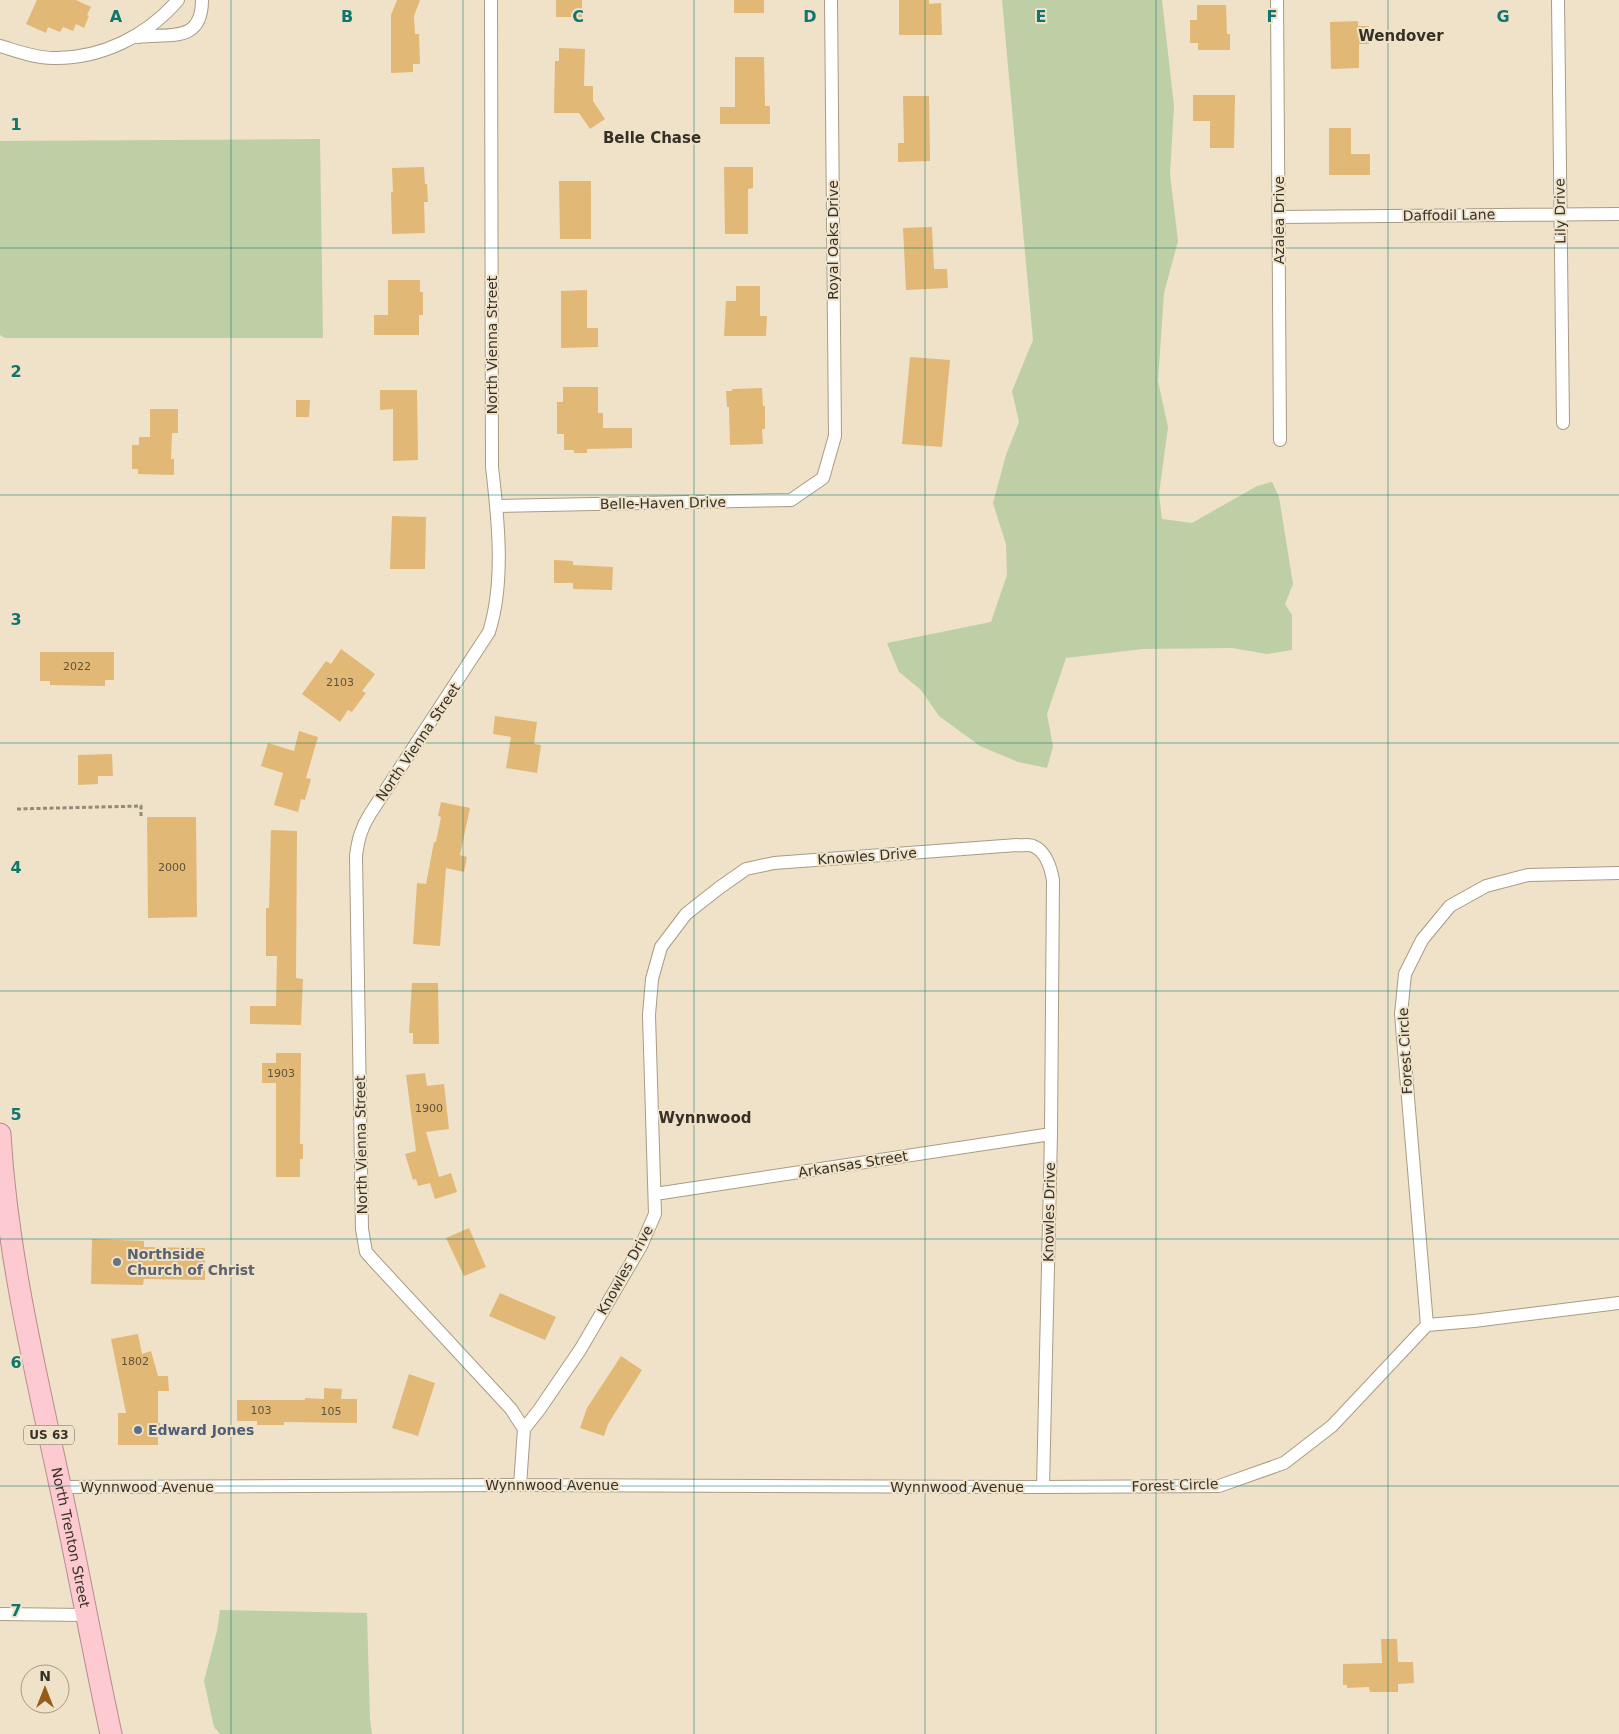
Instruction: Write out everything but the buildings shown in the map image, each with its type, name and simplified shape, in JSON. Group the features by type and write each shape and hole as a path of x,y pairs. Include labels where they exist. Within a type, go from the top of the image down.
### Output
{"highway":[{"name":"North Trenton Street","path":"0,1134 11,1236 26,1332 111,1734"}],"street":[{"path":"133,38 161,19 178,0"},
{"path":"0,46 35,56 52,58 91,53 133,38 159,35 176,36 195,27 201,16 202,0"},
{"name":"North Vienna Street","path":"491,0 492,467 497,506 498,587 490,632 363,825 357,843 362,1229 366,1252 511,1409 524,1429"},
{"name":"Royal Oaks Drive","path":"823,478 835,436 831,0"},
{"name":"Azalea Drive","path":"1277,0 1280,440"},
{"name":"Lily Drive","path":"1558,0 1563,423"},
{"name":"Daffodil Lane","path":"1279,218 1619,214"},
{"name":"Belle-Haven Drive","path":"497,506 791,500 823,478"},
{"name":"Knowles Drive","path":"524,1429 580,1350 641,1246 655,1214 649,1015 652,979 661,947 686,914 746,869 774,862 1016,845 1033,846 1042,853 1051,865 1053,880 1051,1134 1043,1487"},
{"name":"Forest Circle","path":"1043,1487 1219,1486 1284,1463 1332,1426 1427,1325 1401,1014 1405,974 1422,940 1450,906 1486,886 1528,875 1619,873"},
{"name":"Arkansas Street","path":"655,1194 1051,1134"},
{"path":"1427,1325 1619,1303"},
{"path":"520,1484 524,1429"},
{"name":"Wynnwood Avenue","path":"60,1487 520,1484 1043,1487"},
{"path":"0,1614 85,1615"}],"path":[{"path":"16,809 141,806 141,817"}],"green space":[{"path":"1002,0 1162,0 1174,106 1170,174 1178,241 1164,293 1158,381 1168,427 1159,494 1162,519 1192,523 1257,486 1272,482 1279,497 1293,584 1285,604 1292,615 1292,650 1267,654 1232,648 1143,649 1066,658 1047,714 1053,747 1047,768 1018,762 980,746 939,716 921,690 899,672 887,643 991,622 1007,575 1006,544 993,503 1006,455 1019,422 1012,391 1033,340"},
{"path":"320,139 323,338 5,338 0,335 0,141"},
{"path":"220,1610 367,1613 372,1734 220,1734 214,1727 204,1681 217,1631"}],"place":[{"name":"Northside Church of Christ","path":"117,1262"},
{"name":"Edward Jones","path":"138,1430"}],"district":[{"name":"Wendover","path":"1401,36"},
{"name":"Belle Chase","path":"652,138"},
{"name":"Wynnwood","path":"705,1118"}]}
